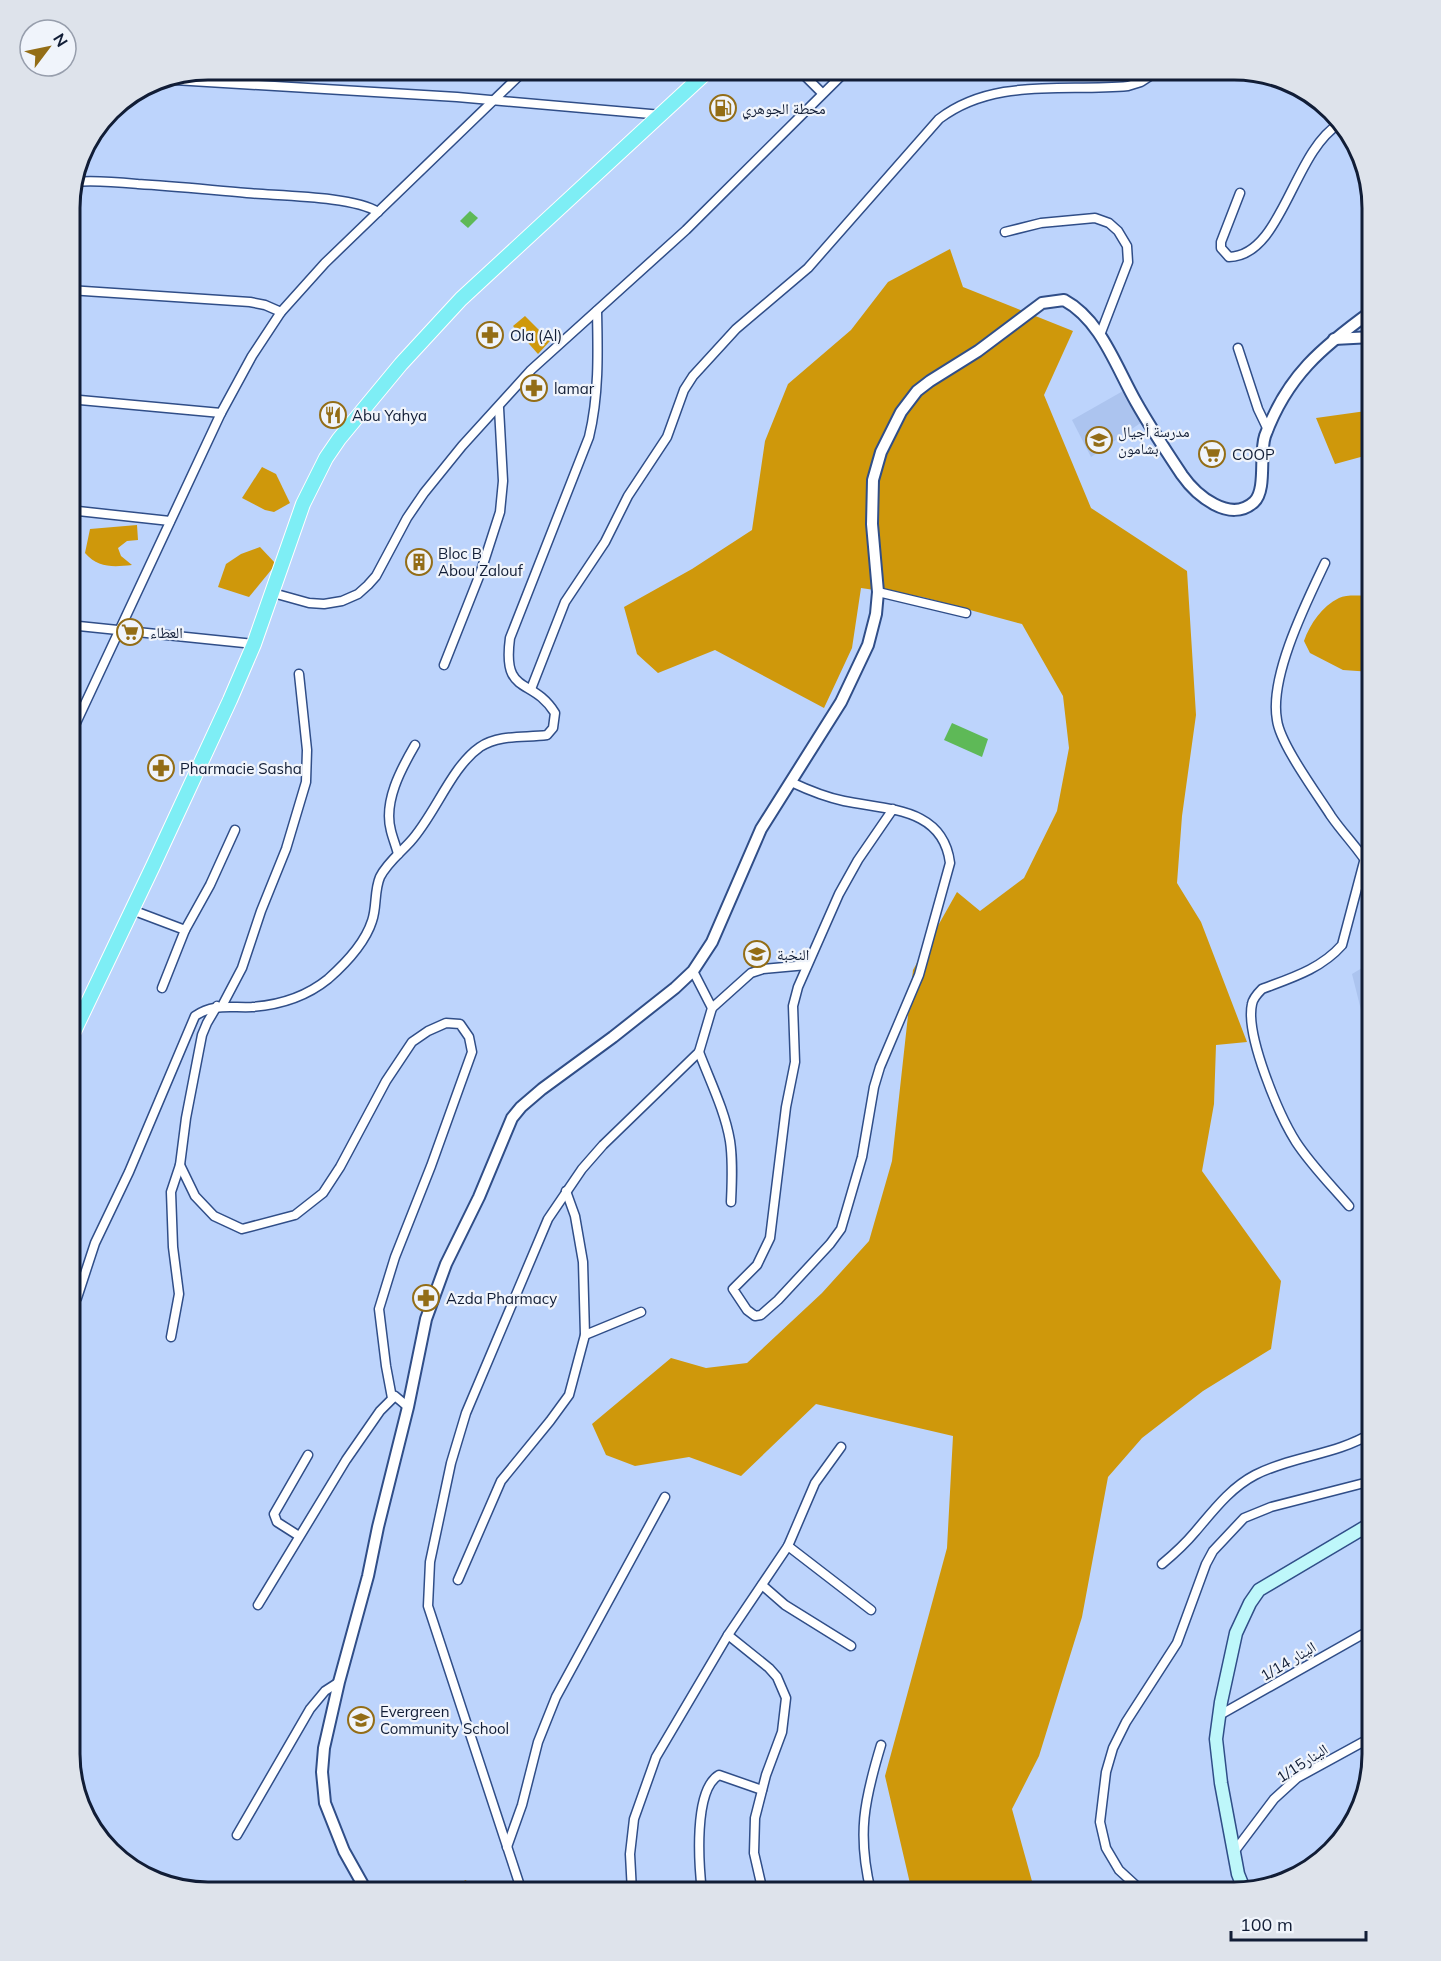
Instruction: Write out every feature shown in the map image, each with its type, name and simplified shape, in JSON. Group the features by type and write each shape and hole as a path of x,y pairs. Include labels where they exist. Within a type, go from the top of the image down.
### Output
{"main road":[{"path":"80,1016 132,910 254,644 290,537 314,479 326,458 355,418 420,342 461,299 699,80"},
{"path":"1241,1881 1216,1738 1218,1716 1236,1634 1250,1603 1259,1590 1362,1528"}],"street":[{"path":"80,714 221,412 247,364 281,312 311,277 514,80"},
{"path":"809,80 822,93"},
{"path":"273,592 300,601 316,603 342,601 358,594 376,576 403,526 424,494 462,446 538,364 686,230 836,80"},
{"path":"531,689 565,602 605,542 628,496 667,437 684,390 693,376 736,329 783,290 820,255 939,119 964,103 1008,90 1128,86 1144,80"},
{"path":"191,81 493,100 662,115"},
{"path":"1240,194 1221,242 1221,248 1228,257 1244,254 1265,237 1308,158 1319,141 1334,128"},
{"path":"83,182 149,184 300,197 355,203 378,212"},
{"path":"1005,232 1041,223 1095,218 1109,223 1118,231 1127,246 1128,262 1100,335"},
{"path":"80,291 250,302 265,304 281,312"},
{"path":"361,1881 347,1857 325,1803 324,1748 339,1682 368,1576 408,1407 426,1319 433,1297 513,1118 521,1107 542,1089 613,1037 693,971 712,942 761,829 842,702 873,628 878,592 872,524 873,480 876,465 901,412 917,391 987,345 1042,303 1064,300 1086,317 1100,335 1137,404 1184,478 1212,503 1235,510 1254,502 1260,490 1262,454 1268,430 1296,378 1314,357 1362,318"},
{"path":"80,1289 95,1243 138,1150 195,1016 204,1010 220,1006 252,1007 284,1003 327,979 357,949 372,922 377,886 381,876 424,825 464,763 480,747 516,736 543,736 550,733 556,716 555,712 531,689 518,681 508,669 510,638 593,422 598,362 597,310"},
{"path":"1334,339 1362,338"},
{"path":"1238,348 1258,409 1268,430"},
{"path":"80,400 221,412"},
{"path":"444,665 480,574 500,512 503,481 499,408"},
{"path":"80,511 170,521"},
{"path":"1324,563 1289,644 1278,688 1277,722 1316,792 1362,854"},
{"path":"878,592 966,613"},
{"path":"80,626 254,644"},
{"path":"171,1337 179,1294 173,1247 171,1192 180,1165 186,1118 202,1035 207,1023 220,1006 242,968 261,911 286,849 306,782 307,750 299,674"},
{"path":"398,854 390,829 392,793 415,745"},
{"path":"791,782 843,801 893,809 929,822 941,834 948,849 950,863 919,975 877,1077 861,1157 841,1229 778,1300 755,1316 747,1310 733,1289 757,1265 770,1238 786,1107 795,1062 793,1006 807,964 853,868 893,809"},
{"path":"162,988 185,930 210,885 235,830"},
{"path":"1349,1206 1305,1154 1281,1116 1259,1057 1251,1006 1262,989 1318,966 1334,955 1342,945 1362,869"},
{"path":"132,910 185,930"},
{"path":"518,1881 428,1606 430,1562 451,1463 466,1413 548,1219 566,1191 603,1145 699,1052 712,1008 751,973 763,969 807,964"},
{"path":"693,971 712,1008"},
{"path":"180,1165 195,1196 214,1216 242,1229 295,1215 322,1193 340,1167 386,1081 412,1042 428,1030 446,1023 460,1024 469,1036 472,1052 395,1257 379,1309 392,1398"},
{"path":"699,1052 730,1140 733,1175 731,1202"},
{"path":"458,1580 501,1481 569,1395 585,1335 583,1262 575,1216 566,1191"},
{"path":"585,1335 641,1312"},
{"path":"258,1605 346,1460 380,1412 396,1396 408,1407"},
{"path":"1162,1564 1223,1499 1244,1481 1264,1470 1334,1450 1362,1439"},
{"path":"631,1881 630,1854 634,1819 656,1757 728,1635 788,1546 815,1483 841,1447"},
{"path":"299,1536 277,1522 274,1514 308,1455"},
{"path":"1132,1882 1119,1870 1106,1848 1100,1822 1106,1772 1113,1748 1126,1722 1177,1642 1213,1551 1244,1518 1271,1507 1362,1484"},
{"path":"507,1847 522,1805 538,1742 556,1697 665,1497"},
{"path":"788,1546 871,1610"},
{"path":"762,1585 785,1605 851,1646"},
{"path":"728,1635 769,1668 777,1677 786,1698 782,1732 755,1818 754,1853 761,1882"},
{"name":"الينار 1/14","path":"1218,1716 1362,1635"},
{"path":"237,1835 310,1709 325,1691 339,1682"},
{"name":"الينار1/15","path":"1234,1852 1274,1798 1297,1778 1362,1742"},
{"path":"869,1882 864,1863 863,1822 866,1799 881,1745"},
{"path":"701,1881 699,1835 701,1809 714,1778 719,1775 762,1791"}],"shaded area":[{"path":"470,211 478,218 468,228 460,221"},
{"path":"950,249 963,287 1073,331 1044,395 1091,508 1187,571 1196,715 1182,816 1177,883 1201,922 1247,1042 1216,1045 1214,1104 1202,1171 1281,1281 1271,1349 1203,1391 1142,1438 1108,1477 1082,1617 1039,1756 1012,1809 1032,1882 910,1882 885,1776 947,1548 953,1436 816,1404 741,1476 689,1457 635,1466 606,1455 592,1424 671,1358 706,1368 747,1363 822,1293 869,1241 892,1161 913,970 957,892 980,911 1024,878 1057,811 1069,748 1063,696 1022,624 922,597 861,588 852,648 824,708 715,650 658,673 637,654 624,607 692,569 752,530 765,441 788,384 851,330 888,282"},
{"path":"525,316 550,341 538,354 513,326"},
{"name":"مدرسة أجيال بشامون","path":"1123,391 1142,422 1091,457 1072,420"},
{"path":"1362,412 1362,457 1335,464 1316,418"},
{"path":"262,467 276,474 290,503 274,512 242,498"},
{"path":"137,525 138,540 127,541 118,548 121,556 132,565 101,564 85,553 90,529"},
{"path":"260,547 276,564 249,597 218,587 226,564 241,554"},
{"path":"1362,596 1362,671 1343,670 1310,653 1304,641 1313,622 1327,606 1342,597"},
{"path":"952,723 988,739 982,757 944,740"},
{"path":"1362,968 1362,1014 1352,974"}],"place":[{"name":"محطة الجوهري","path":"723,108"},
{"name":"Ola (Al)","path":"490,335"},
{"name":"lamar","path":"534,388"},
{"name":"Abu Yahya","path":"333,415"},
{"name":"مدرسة أجيال بشامون","path":"1099,440"},
{"name":"COOP","path":"1212,454"},
{"name":"Bloc B Abou Zalouf","path":"419,562"},
{"name":"العطاء","path":"130,632"},
{"name":"Pharmacie Sasha","path":"161,768"},
{"name":"النخبة","path":"757,954"},
{"name":"Azda Pharmacy","path":"426,1298"},
{"name":"Evergreen Community School","path":"361,1720"}]}
